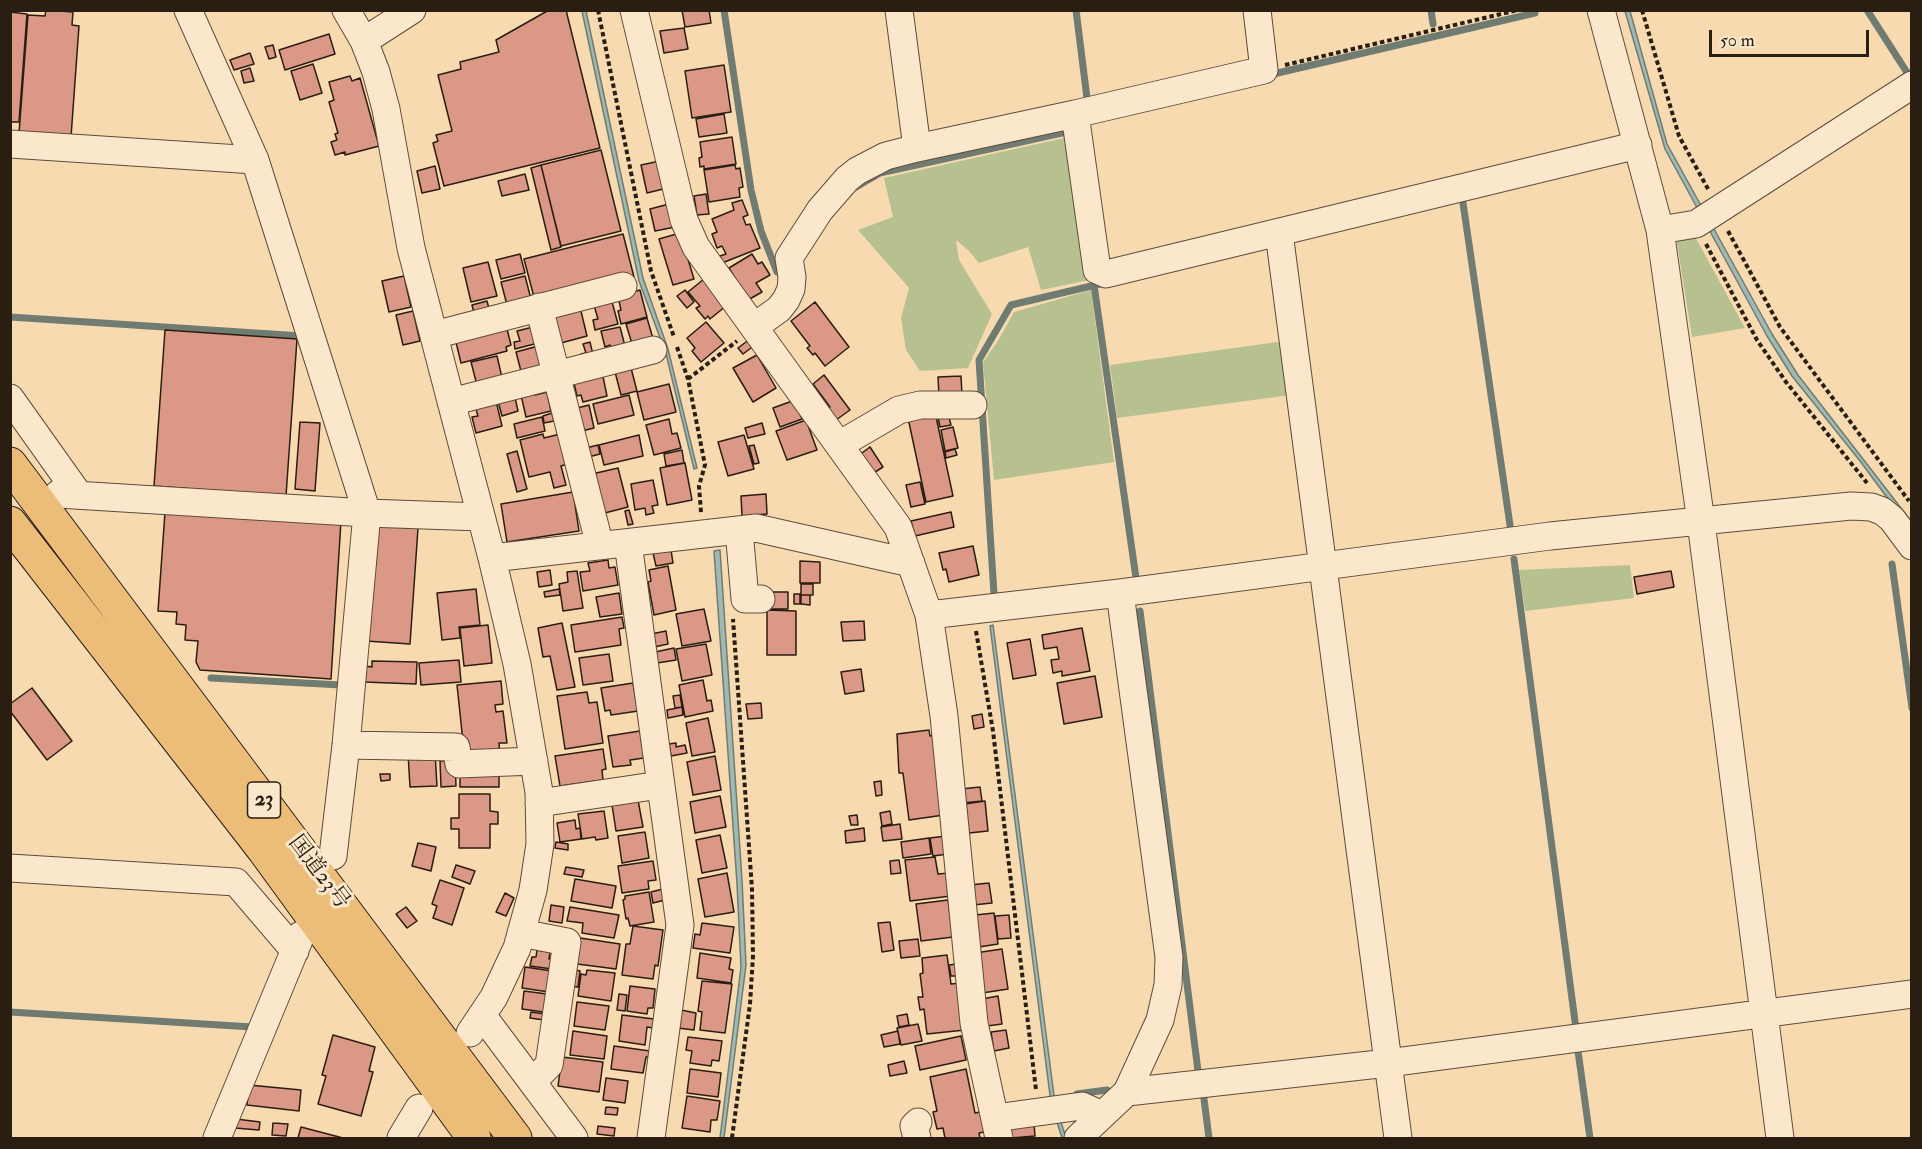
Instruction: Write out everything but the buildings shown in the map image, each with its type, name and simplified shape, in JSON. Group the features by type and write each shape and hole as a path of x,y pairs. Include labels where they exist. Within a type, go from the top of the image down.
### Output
{"highway":[{"name":"国道23号","path":"10,464 515,1138"},
{"name":"国道23号","path":"10,523 264,850 474,1138"}],"street":[{"path":"189,10 246,159 367,513 346,745 333,856"},
{"path":"346,10 364,41 376,72 386,109 411,248 492,558 517,664 534,761 539,803 540,844 532,890 517,948 494,997 476,1024 532,1082 574,1138"},
{"path":"364,41 412,10"},
{"path":"634,10 684,220 696,247 898,527 929,615 944,716 974,1023 997,1128 1049,1111 1082,1106 1102,1115"},
{"path":"899,10 917,148"},
{"path":"754,327 779,309 786,300 791,289 792,277 789,258 820,210 846,179 871,162 917,148 1264,70 1257,10"},
{"path":"1601,10 1660,230 1701,522 1780,1138"},
{"path":"1660,230 1707,217 1911,85"},
{"path":"1075,114 1097,270 1106,274 1638,145"},
{"path":"10,144 246,159"},
{"path":"1280,233 1398,1138"},
{"path":"434,335 623,286"},
{"path":"539,307 600,546"},
{"path":"451,402 653,350"},
{"path":"10,398 69,495 481,518"},
{"path":"839,445 899,410 920,405 973,405"},
{"path":"929,615 1120,593 1550,536 1851,506 1871,507 1882,511 1892,519 1911,546"},
{"path":"492,558 756,528 911,563"},
{"path":"739,530 745,599 761,599"},
{"path":"628,543 680,925 651,1138"},
{"path":"1078,1138 1126,1092 1160,1020 1168,985 1169,957 1120,593"},
{"path":"346,745 456,747 459,764 534,761"},
{"path":"539,803 660,785"},
{"path":"10,868 236,882 298,943 217,1138"},
{"path":"521,933 567,942 549,1065 532,1082"},
{"path":"1126,1092 1388,1063 1911,994"},
{"path":"402,1138 419,1108"}],"path":[{"path":"598,10 651,271 688,379 705,465 699,486 703,534"},
{"path":"1264,70 1518,10"},
{"path":"1642,10 1678,136 1707,217 1756,340 1786,382 1874,492 1882,511"},
{"path":"1707,217 1724,224 1780,327 1911,504"},
{"path":"688,379 754,327"},
{"path":"973,610 1049,1111"},
{"path":"732,1138 750,1004 753,956 752,889 733,612"}],"green space":[{"path":"1073,136 1094,279 1041,290 1028,247 979,263 956,240 959,260 992,314 968,368 920,371 906,350 901,318 909,288 858,230 893,217 884,178"},
{"path":"1692,231 1745,328 1692,337 1676,237"},
{"path":"1091,290 1114,462 994,480 983,362 1014,312"},
{"path":"1285,341 1291,395 1117,418 1110,365"},
{"path":"1630,565 1634,598 1525,611 1519,570"}],"water":[{"path":"582,11 586,11 643,278 668,349 697,468 694,469 666,354 639,281"},
{"path":"1625,11 1630,11 1667,144 1772,334 1798,375 1911,521 1911,530 1860,461 1792,376 1767,336 1665,149"},
{"path":"720,550 746,965 724,1138 720,1138 741,967 714,551"},
{"path":"993,625 1055,1103 1066,1138 1062,1138 1051,1103 990,626"}],"waterway":[{"path":"724,10 751,190 761,231 777,272 783,272"},
{"path":"1076,10 1088,106"},
{"path":"1431,10 1433,24"},
{"path":"1867,10 1908,74"},
{"path":"1269,75 1535,13"},
{"path":"856,187 880,173 1071,131"},
{"path":"1462,196 1510,525"},
{"path":"994,594 979,360 1011,305 1104,283"},
{"path":"1094,285 1136,578"},
{"path":"10,317 302,336"},
{"path":"1514,559 1576,1029"},
{"path":"1892,564 1912,708"},
{"path":"1140,611 1199,1079"},
{"path":"211,678 341,685"},
{"path":"10,1012 252,1027"},
{"path":"1578,1051 1590,1138"},
{"path":"1077,1094 1107,1090"},
{"path":"1204,1099 1209,1138"}]}
